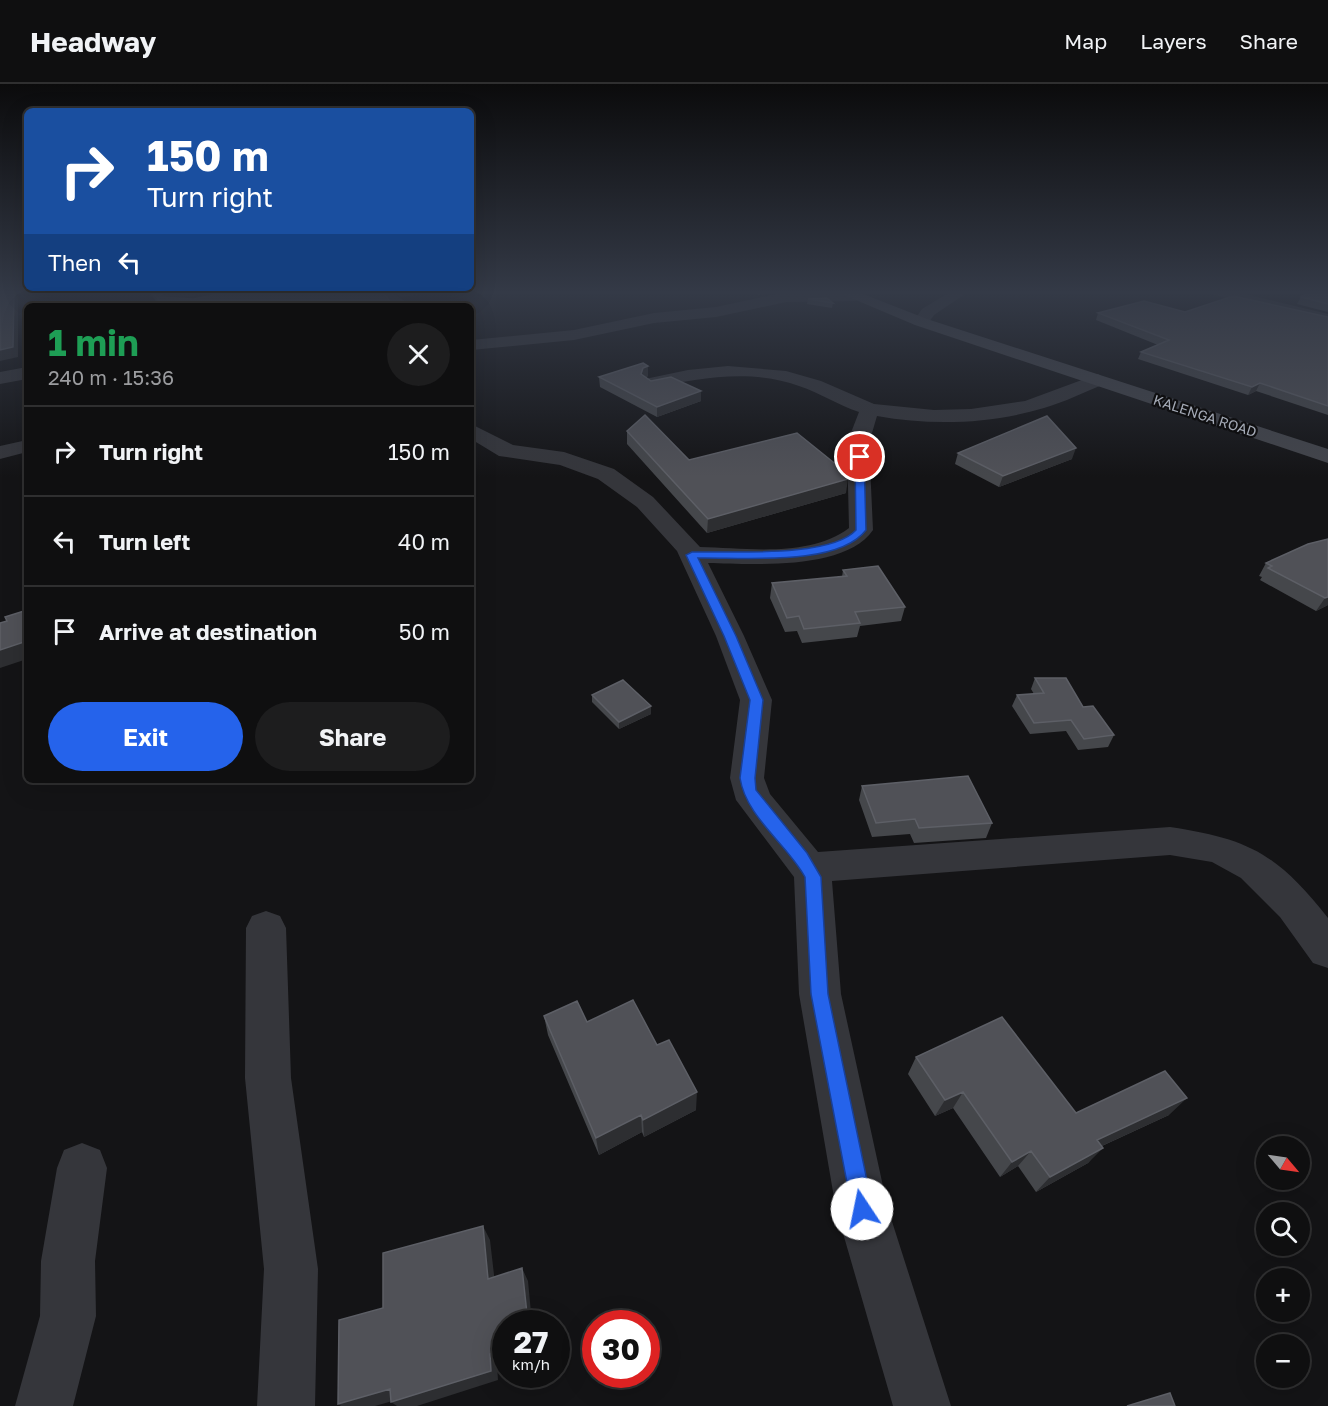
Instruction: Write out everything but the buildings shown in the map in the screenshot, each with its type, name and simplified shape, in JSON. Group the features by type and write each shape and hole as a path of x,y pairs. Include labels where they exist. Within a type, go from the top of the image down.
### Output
{"main road":[{"name":"KALENGA ROAD","path":"1018,354 1328,456"}],"street":[{"path":"652,383 697,372 790,378 806,381 870,409 900,413 978,413 1025,407 1098,380"},
{"path":"0,378 24,374"},
{"path":"692,555 816,552 854,539 861,530 861,472 858,442 870,409"},
{"path":"0,453 24,447"},
{"path":"486,447 564,459 606,474 645,502 692,555 730,636 756,700 747,778 749,790 754,800 802,857 813,877 820,994 862,1209 922,1406"},
{"path":"808,868 1170,841 1202,846 1233,856 1271,882 1295,904 1328,950"},
{"path":"266,928 268,1078 291,1269 286,1406"},
{"path":"44,1406 68,1316 68,1261 82,1168"}],"route":[{"path":"860,457 861,530 854,539 816,552 692,555 730,636 756,700 754,736 747,778 749,790 754,800 802,857 813,877 820,994 862,1209"}]}
